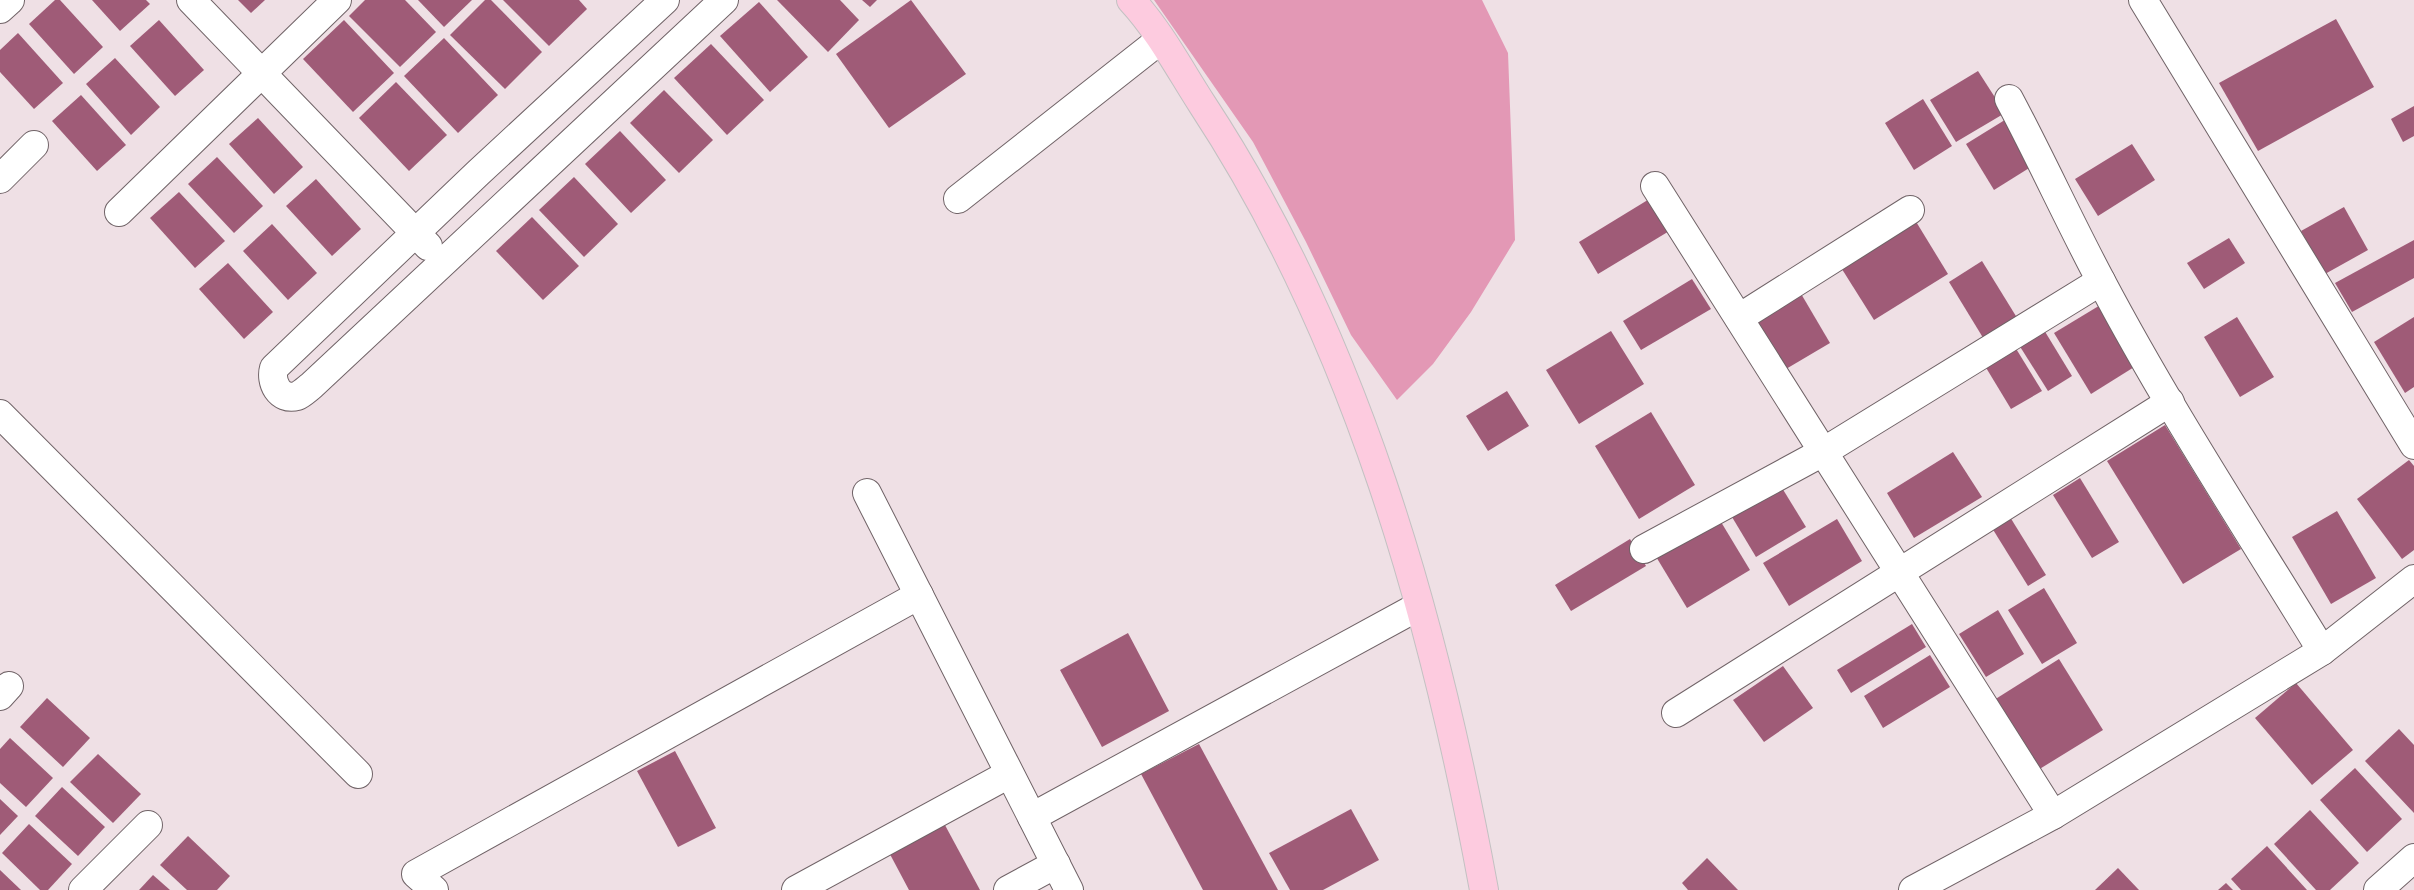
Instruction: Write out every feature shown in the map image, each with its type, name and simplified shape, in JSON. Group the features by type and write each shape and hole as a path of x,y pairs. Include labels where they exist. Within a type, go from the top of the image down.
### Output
{"main road":[{"path":"1131,0 1160,40 1237,156 1308,295 1369,444 1419,606 1467,797 1484,890"}],"street":[{"path":"0,9 10,0"},
{"path":"191,0 263,73 415,234 443,260"},
{"path":"119,212 337,0"},
{"path":"665,0 274,368 271,378 277,390 286,396 298,396 311,386 380,323 443,260 724,0"},
{"path":"2144,0 2414,445"},
{"path":"958,199 1160,40"},
{"path":"2009,98 2101,281 2170,402 2322,651"},
{"path":"0,179 34,145"},
{"path":"1655,186 2053,815"},
{"path":"1739,318 1910,210"},
{"path":"1644,549 1823,452 2101,281"},
{"path":"1676,713 2170,402"},
{"path":"0,414 358,774"},
{"path":"867,492 1069,890"},
{"path":"1917,889 2053,815 2322,651 2414,579"},
{"path":"434,890 416,874 919,595"},
{"path":"1032,817 1419,606"},
{"path":"796,890 1009,774"},
{"path":"83,890 148,825"},
{"path":"2378,890 2414,858"},
{"path":"1008,890 1056,864"}],"shaded area":[{"path":"1154,0 1482,0 1508,53 1515,240 1471,312 1433,364 1397,400 1351,335 1306,242 1253,142"}],"building":[{"path":"55,0 60,0 103,47 74,74 29,24"},
{"path":"92,0 146,0 150,4 120,31"},
{"path":"238,0 265,0 251,13"},
{"path":"365,0 405,0 436,32 400,67 349,16"},
{"path":"418,0 472,0 444,27"},
{"path":"485,0 491,0 542,52 505,89 450,35"},
{"path":"503,0 579,0 587,9 549,46"},
{"path":"777,0 840,0 859,20 828,52"},
{"path":"862,0 877,0 870,7"},
{"path":"911,0 966,74 889,128 836,54"},
{"path":"759,2 808,57 770,92 720,36"},
{"path":"2336,19 2374,87 2258,151 2219,83"},
{"path":"159,20 204,70 175,96 130,46"},
{"path":"344,20 394,73 353,112 303,59"},
{"path":"18,33 63,83 34,109 0,72 0,50"},
{"path":"444,38 498,95 458,133 404,76"},
{"path":"711,44 764,100 727,135 674,78"},
{"path":"115,58 160,107 131,135 86,84"},
{"path":"1978,71 2005,113 1956,142 1930,100"},
{"path":"396,82 447,135 409,171 359,118"},
{"path":"664,90 713,140 679,173 630,123"},
{"path":"81,95 126,145 97,171 52,121"},
{"path":"1923,99 1952,146 1914,170 1885,123"},
{"path":"2414,106 2414,136 2403,142 2391,119"},
{"path":"258,118 303,167 274,194 229,144"},
{"path":"2008,118 2037,163 1994,190 1966,144"},
{"path":"620,131 666,180 631,213 585,164"},
{"path":"2132,144 2155,180 2098,216 2075,179"},
{"path":"217,157 263,206 234,233 188,184"},
{"path":"574,177 618,224 584,257 539,210"},
{"path":"316,179 361,229 332,256 286,206"},
{"path":"179,192 225,241 195,268 150,218"},
{"path":"1651,198 1671,230 1598,274 1579,242"},
{"path":"2344,207 2368,250 2325,274 2301,231"},
{"path":"532,217 579,266 543,300 496,251"},
{"path":"1915,220 1948,274 1874,320 1840,266"},
{"path":"272,224 317,273 288,300 243,251"},
{"path":"2229,238 2245,263 2204,289 2187,263"},
{"path":"2414,240 2414,278 2352,312 2335,283"},
{"path":"1982,261 2019,321 1985,341 1949,282"},
{"path":"228,263 273,312 244,339 199,289"},
{"path":"1692,279 1711,309 1641,350 1623,321"},
{"path":"1800,292 1830,343 1786,369 1755,319"},
{"path":"2102,304 2139,364 2091,394 2054,333"},
{"path":"2237,317 2274,377 2240,397 2204,337"},
{"path":"2414,317 2414,387 2405,393 2374,342"},
{"path":"2044,330 2072,376 2048,391 2019,345"},
{"path":"1611,331 1644,384 1579,424 1546,370"},
{"path":"2015,347 2042,391 2011,409 1985,366"},
{"path":"1507,391 1529,426 1488,451 1466,416"},
{"path":"1651,412 1695,485 1639,519 1595,446"},
{"path":"2165,425 2241,549 2183,584 2107,461"},
{"path":"1953,452 1982,497 1914,538 1887,493"},
{"path":"2409,460 2414,466 2414,550 2402,559 2357,499"},
{"path":"2080,478 2119,542 2092,558 2053,495"},
{"path":"1779,483 1806,527 1756,557 1729,512"},
{"path":"2337,511 2376,578 2331,604 2292,537"},
{"path":"1718,517 1750,570 1687,608 1655,555"},
{"path":"2010,517 2046,575 2028,586 1992,528"},
{"path":"1837,519 1862,561 1789,606 1763,563"},
{"path":"1630,539 1646,566 1571,611 1555,585"},
{"path":"2044,588 2077,643 2042,664 2008,610"},
{"path":"1998,610 2024,654 1986,677 1959,634"},
{"path":"1912,624 1926,647 1851,693 1837,670"},
{"path":"1128,633 1169,711 1102,747 1060,670"},
{"path":"1930,655 1950,687 1883,728 1864,696"},
{"path":"2059,659 2103,730 2038,770 1994,700"},
{"path":"1783,666 1813,708 1764,742 1733,700"},
{"path":"2296,683 2353,750 2312,785 2255,718"},
{"path":"47,698 90,738 63,767 20,727"},
{"path":"2399,729 2414,745 2414,813 2365,761"},
{"path":"10,738 53,778 26,807 0,783 0,749"},
{"path":"1199,744 1278,890 1203,890 1141,774"},
{"path":"675,751 716,828 678,847 637,771"},
{"path":"98,754 141,794 113,823 70,782"},
{"path":"2355,768 2402,819 2367,852 2320,800"},
{"path":"62,787 105,827 78,856 35,816"},
{"path":"0,799 18,816 0,835"},
{"path":"1351,809 1379,860 1323,890 1290,890 1269,853"},
{"path":"2310,810 2359,863 2330,890 2316,890 2274,844"},
{"path":"939,814 980,890 909,890 884,843"},
{"path":"29,824 72,864 48,890 40,890 2,853"},
{"path":"188,836 230,876 217,890 187,890 160,865"},
{"path":"2267,846 2307,890 2241,890 2231,879"},
{"path":"1707,858 1738,890 1688,890 1682,883"},
{"path":"2118,868 2139,890 2095,890"},
{"path":"0,870 21,890 0,890"},
{"path":"153,875 170,890 139,890"},
{"path":"2226,883 2233,890 2218,890"}]}
